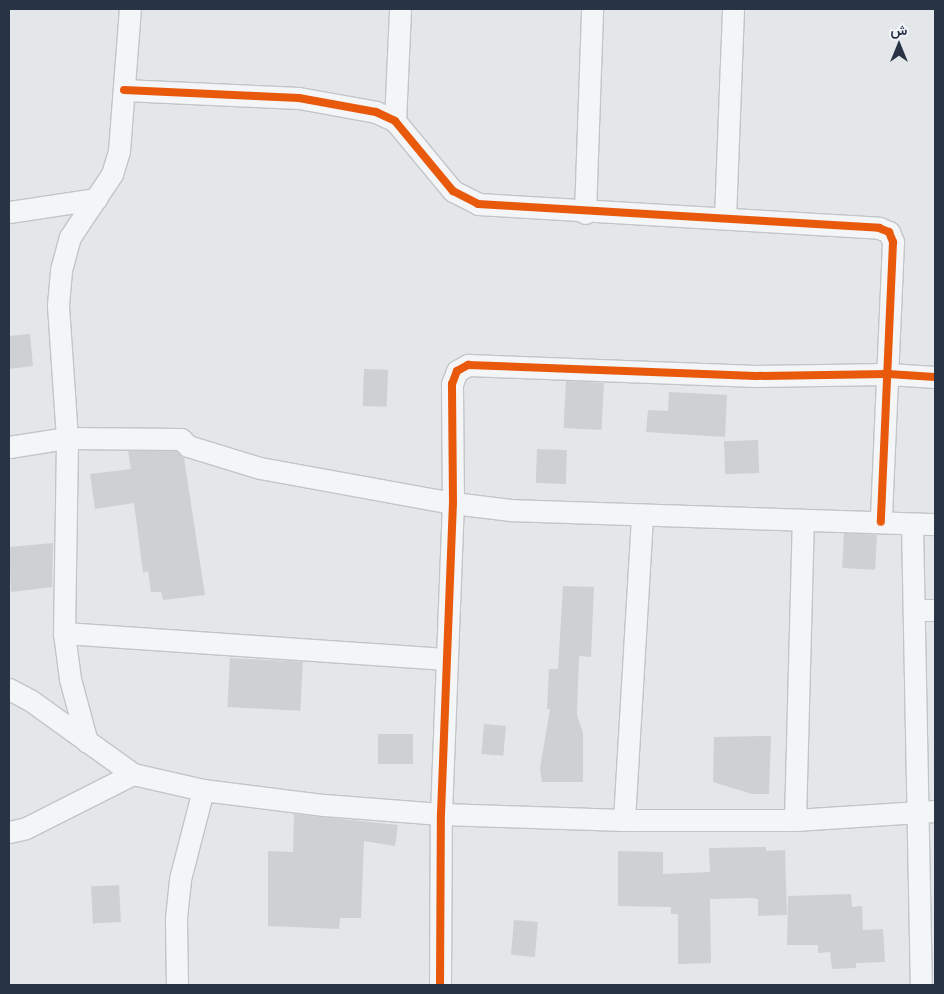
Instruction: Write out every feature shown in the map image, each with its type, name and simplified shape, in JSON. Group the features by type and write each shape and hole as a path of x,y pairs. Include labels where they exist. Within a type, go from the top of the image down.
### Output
{"street":[{"path":"87,742 70,679 64,633 67,438 58,305 61,270 70,237 112,174 119,151 130,9"},
{"path":"395,121 400,9"},
{"path":"585,213 592,9"},
{"path":"725,218 733,9"},
{"path":"124,90 299,98 359,107 395,121 464,199 478,204 585,213 725,218 879,228 889,232 893,242 881,522"},
{"path":"9,212 96,199"},
{"path":"440,985 441,814 453,503 452,384 457,372 468,365 756,376 888,374 935,377"},
{"path":"9,447 67,438 181,439 188,446 230,461 453,503 511,510 935,524"},
{"path":"624,820 642,515"},
{"path":"795,820 803,520"},
{"path":"912,524 914,610 928,812 921,985"},
{"path":"914,610 935,610"},
{"path":"64,633 446,659"},
{"path":"9,689 30,700 133,774 203,790 324,805 441,814 624,820 795,820 928,812"},
{"path":"9,832 26,828 133,774"},
{"path":"177,985 176,918 180,879 203,790"}],"building":[{"path":"30,334 33,366 9,369 9,336"},
{"path":"364,369 388,370 387,407 363,406"},
{"path":"566,381 604,383 601,430 564,428"},
{"path":"669,392 727,395 725,437 646,432 648,410 668,411"},
{"path":"758,440 759,473 725,474 724,441"},
{"path":"537,449 567,450 566,484 536,483"},
{"path":"128,451 176,451 184,458 205,595 163,600 161,592 151,592 148,571 143,573 134,503 95,509 90,474 131,469"},
{"path":"844,533 877,535 875,570 842,568"},
{"path":"53,543 52,587 11,592 9,547"},
{"path":"563,586 594,587 591,657 579,656 577,715 583,733 583,782 542,782 540,768 550,709 547,709 549,669 558,669"},
{"path":"230,658 303,662 300,711 227,707"},
{"path":"484,724 506,726 503,756 481,754"},
{"path":"378,734 413,734 413,764 378,764"},
{"path":"771,736 769,794 752,794 713,782 714,737"},
{"path":"294,814 398,825 395,846 364,841 361,918 340,918 339,929 268,926 268,851 293,852"},
{"path":"766,847 766,851 785,850 787,915 758,916 758,899 710,899 711,963 678,964 678,914 671,914 671,907 618,906 618,851 663,852 663,874 710,872 709,848"},
{"path":"119,885 121,922 93,923 91,886"},
{"path":"851,894 852,907 862,906 863,930 883,929 885,962 856,963 856,968 832,969 830,952 818,953 818,945 787,945 788,896"},
{"path":"514,920 538,922 535,957 511,955"}],"cycle path":[{"path":"124,90 299,98 376,112 395,121 453,191 478,204 879,228 889,232 893,242 881,522"},
{"path":"440,985 441,814 453,503 452,384 457,371 468,365 756,376 888,374 935,377"}]}
